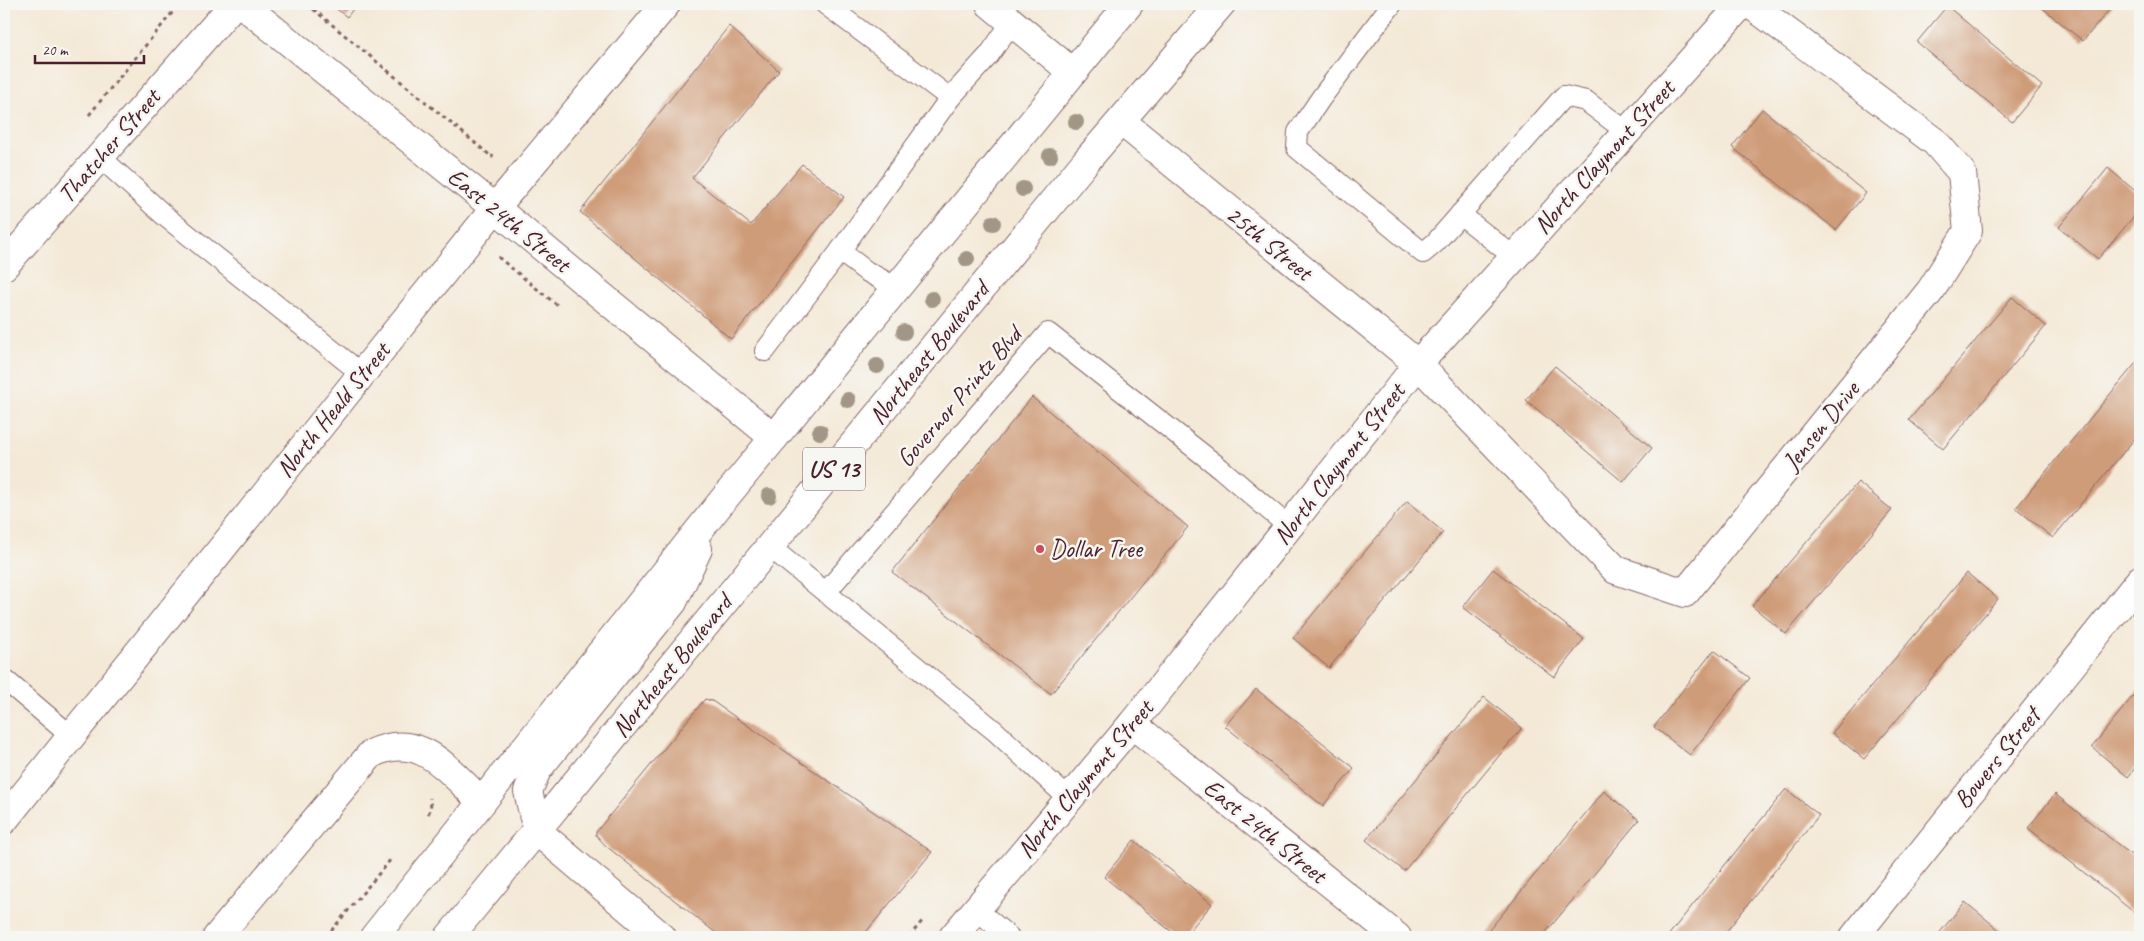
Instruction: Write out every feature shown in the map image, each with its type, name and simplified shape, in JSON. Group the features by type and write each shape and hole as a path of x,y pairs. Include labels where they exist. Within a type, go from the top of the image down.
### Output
{"street":[{"name":"Thatcher Street","path":"4,266 234,4"},
{"name":"East 24th Street","path":"242,4 495,208 774,438"},
{"name":"North Heald Street","path":"4,820 495,208 666,4"},
{"path":"990,4 1072,72"},
{"name":"Northeast Boulevard","path":"450,937 1121,121 1221,4"},
{"name":"North Claymont Street","path":"952,937 1132,724 1418,364 1742,4"},
{"name":"Jensen Drive","path":"1418,364 1616,570 1685,593 1931,290 1968,231 1962,173 1934,142 1750,4"},
{"name":"US 13","path":"374,937 719,505 1124,6"},
{"name":"25th Street","path":"1121,121 1418,364"},
{"path":"652,934 536,831 528,791 536,770 672,602 719,505"},
{"name":"Bowers Street","path":"1854,937 2140,580"},
{"name":"East 24th Street","path":"1132,724 1397,937"},
{"path":"217,937 371,754 386,746 405,745 428,752 482,802"}],"lane":[{"path":"825,4 950,98"},
{"path":"1392,4 1321,98 1298,132 1297,148 1423,253 1435,244 1564,96 1586,101 1627,132"},
{"path":"765,351 840,251 950,98 989,55 1012,22"},
{"path":"100,157 166,217 362,374"},
{"path":"1460,214 1514,257"},
{"path":"840,251 866,271 897,288"},
{"name":"Governor Printz Blvd","path":"826,592 1048,333 1220,468 1289,527"},
{"path":"770,547 995,731 1069,798"},
{"path":"4,679 71,736"},
{"path":"976,909 1009,937"}],"path":[{"path":"84,122 176,8 172,4"},
{"path":"307,4 492,157 498,150"},
{"path":"473,237 564,310"},
{"path":"427,792 431,800 431,808 428,815"},
{"path":"327,937 396,853"}],"building":[{"path":"330,4 357,4 347,17"},
{"path":"2042,4 2114,4 2083,41 2040,6"},
{"path":"1947,6 2042,86 2012,122 1917,42"},
{"path":"729,26 779,71 692,178 751,225 802,164 844,197 731,339 580,212"},
{"path":"1762,109 1866,193 1836,230 1732,147"},
{"path":"2108,168 2140,195 2140,209 2098,259 2059,227"},
{"path":"2012,297 2046,326 1943,449 1909,420"},
{"path":"2140,358 2140,432 2053,538 2016,508"},
{"path":"1555,366 1652,448 1623,482 1526,400"},
{"name":"Dollar Tree","path":"1032,397 1188,527 1051,694 892,572"},
{"path":"1858,482 1892,510 1786,634 1752,606"},
{"path":"1407,501 1443,532 1329,668 1293,638"},
{"path":"1493,569 1584,639 1554,677 1463,607"},
{"path":"1967,573 1998,599 1864,759 1832,733"},
{"path":"1714,650 1750,678 1690,755 1654,727"},
{"path":"2140,687 2140,762 2128,777 2092,747"},
{"path":"1256,689 1354,768 1323,806 1225,726"},
{"path":"1484,697 1522,728 1404,871 1366,840"},
{"path":"705,699 712,701 932,852 862,937 721,937 606,846 596,835 596,832"},
{"path":"1786,789 1819,815 1722,937 1667,937"},
{"path":"1604,791 1639,820 1542,937 1488,937 1485,935"},
{"path":"2055,794 2140,862 2140,917 2028,828"},
{"path":"1134,840 1212,904 1184,937 1178,937 1104,877"},
{"path":"1965,902 2008,937 1936,937"}],"place":[{"name":"Dollar Tree","path":"1040,549"}]}
